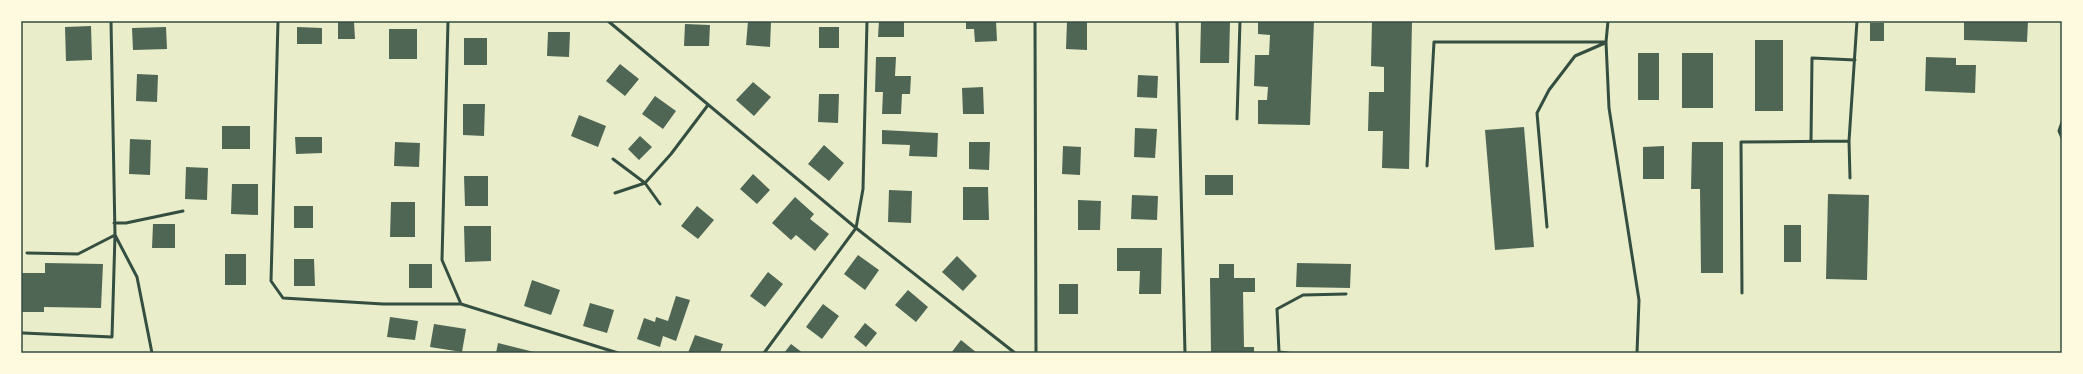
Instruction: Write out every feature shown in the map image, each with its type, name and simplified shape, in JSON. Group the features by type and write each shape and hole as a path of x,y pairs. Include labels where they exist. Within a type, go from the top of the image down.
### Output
{"lane":[{"path":"24,333 112,337 115,235 111,21"},
{"path":"278,21 271,281 283,298 382,304 461,304 618,353"},
{"path":"448,21 442,260 461,304"},
{"path":"608,21 856,228 1015,353"},
{"path":"764,353 856,228 864,189 867,21"},
{"path":"1035,21 1036,353"},
{"path":"1177,21 1185,353"},
{"path":"1237,119 1240,21"},
{"path":"1608,21 1606,42 1609,108 1639,300 1637,353"},
{"path":"1850,178 1849,141 1855,60 1856,21"},
{"path":"1427,166 1434,42 1606,42"},
{"path":"1547,227 1537,112 1549,90 1575,56 1606,42"},
{"path":"1811,142 1812,58 1855,60"},
{"path":"615,193 645,182 671,154 708,105"},
{"path":"2062,122 2059,131 2062,138"},
{"path":"1742,293 1741,142 1849,141"},
{"path":"613,159 645,182 660,204"},
{"path":"114,223 126,223 183,212"},
{"path":"27,253 78,254 115,235"},
{"path":"115,235 137,277 152,353"},
{"path":"1288,353 1279,352 1278,309 1303,295 1346,294"}],"building":[{"path":"748,21 771,22 770,47 746,45"},
{"path":"879,21 904,21 904,37 878,37"},
{"path":"966,21 996,21 997,41 975,42 974,29 966,29"},
{"path":"1067,21 1087,21 1087,50 1066,49"},
{"path":"1201,21 1230,22 1229,63 1200,63"},
{"path":"1258,21 1314,21 1310,125 1258,124 1258,100 1267,100 1268,87 1254,86 1255,55 1269,55 1270,35 1258,34"},
{"path":"1372,21 1412,21 1409,169 1382,168 1383,131 1368,131 1369,92 1384,92 1384,67 1371,66"},
{"path":"1964,21 2028,21 2027,42 1964,40"},
{"path":"338,22 354,22 355,39 338,39"},
{"path":"1870,23 1884,23 1884,41 1870,41"},
{"path":"685,24 710,25 709,46 684,46"},
{"path":"91,26 92,60 66,61 65,27"},
{"path":"166,27 167,49 133,50 132,28"},
{"path":"297,27 322,28 322,44 297,44"},
{"path":"819,27 839,27 839,48 819,48"},
{"path":"389,29 417,29 417,59 389,59"},
{"path":"548,32 570,32 569,57 547,56"},
{"path":"464,38 487,38 487,65 464,65"},
{"path":"1755,40 1783,40 1783,111 1755,111"},
{"path":"1638,53 1659,53 1659,100 1638,100"},
{"path":"1682,53 1713,53 1713,108 1682,108"},
{"path":"876,57 896,57 895,76 911,76 910,94 902,94 901,114 882,114 883,92 875,92"},
{"path":"1926,57 1956,58 1956,65 1976,65 1975,93 1925,91"},
{"path":"620,64 639,79 625,96 606,81"},
{"path":"137,74 158,75 157,102 136,101"},
{"path":"1138,75 1158,76 1157,98 1137,97"},
{"path":"753,82 771,97 754,116 736,100"},
{"path":"983,87 984,114 963,114 962,88"},
{"path":"819,94 839,94 838,123 818,122"},
{"path":"655,96 676,111 663,129 642,114"},
{"path":"463,104 485,104 484,136 463,135"},
{"path":"579,115 606,126 598,147 571,136"},
{"path":"222,126 250,126 250,149 222,149"},
{"path":"1524,127 1534,247 1495,250 1485,130"},
{"path":"1135,128 1157,129 1155,158 1134,157"},
{"path":"882,130 938,133 937,157 909,156 910,145 882,144"},
{"path":"640,136 652,147 639,160 628,149"},
{"path":"295,137 322,137 322,153 296,154"},
{"path":"130,139 151,140 150,175 129,174"},
{"path":"395,142 420,143 419,167 394,166"},
{"path":"969,142 990,142 989,170 969,169"},
{"path":"1692,142 1723,142 1723,273 1701,273 1700,189 1691,189"},
{"path":"824,145 844,163 829,181 808,164"},
{"path":"1063,146 1081,147 1080,175 1062,174"},
{"path":"1664,146 1664,179 1643,179 1643,147"},
{"path":"186,167 208,168 207,200 185,199"},
{"path":"753,174 770,190 757,204 740,189"},
{"path":"1205,175 1233,175 1233,195 1205,195"},
{"path":"464,176 488,176 488,206 465,206"},
{"path":"232,184 258,184 258,215 231,214"},
{"path":"963,187 988,187 989,220 963,220"},
{"path":"889,190 912,191 911,223 888,222"},
{"path":"1828,194 1869,195 1867,280 1826,279"},
{"path":"1132,195 1158,196 1157,220 1131,219"},
{"path":"795,197 814,214 810,219 829,234 815,251 796,235 791,240 772,223"},
{"path":"1078,200 1101,201 1100,230 1078,230"},
{"path":"391,202 415,202 415,237 390,237"},
{"path":"294,206 313,206 313,228 294,228"},
{"path":"697,206 714,220 698,239 681,226"},
{"path":"153,224 175,224 175,248 152,248"},
{"path":"1784,225 1801,225 1801,262 1784,262"},
{"path":"464,226 491,226 491,261 465,262"},
{"path":"1117,248 1162,248 1161,294 1139,294 1140,271 1117,271"},
{"path":"225,254 246,254 246,285 225,285"},
{"path":"858,255 879,270 865,290 844,274"},
{"path":"957,256 977,276 963,291 942,272"},
{"path":"294,259 314,259 315,286 294,286"},
{"path":"45,263 103,264 101,308 44,307 44,312 21,312 21,273 45,273"},
{"path":"1297,263 1351,264 1350,288 1296,287"},
{"path":"409,264 432,264 432,288 409,288"},
{"path":"1219,264 1234,264 1234,278 1255,278 1255,292 1243,292 1244,347 1254,347 1254,353 1211,353 1210,278 1219,278"},
{"path":"768,272 783,284 765,307 750,296"},
{"path":"532,280 560,290 551,315 524,306"},
{"path":"1059,284 1078,284 1078,314 1059,314"},
{"path":"908,290 928,307 916,322 895,305"},
{"path":"676,296 690,300 676,341 663,336 660,347 637,339 644,318 655,322 656,317 668,321"},
{"path":"590,303 614,310 607,333 583,326"},
{"path":"823,304 839,316 822,339 806,327"},
{"path":"390,317 418,321 415,340 387,337"},
{"path":"865,323 877,333 866,347 854,337"},
{"path":"434,324 466,329 462,352 430,347"},
{"path":"695,335 723,344 720,353 688,353"},
{"path":"961,340 977,353 951,353"},
{"path":"498,343 534,352 534,353 496,353"},
{"path":"791,344 803,353 784,353"}]}
